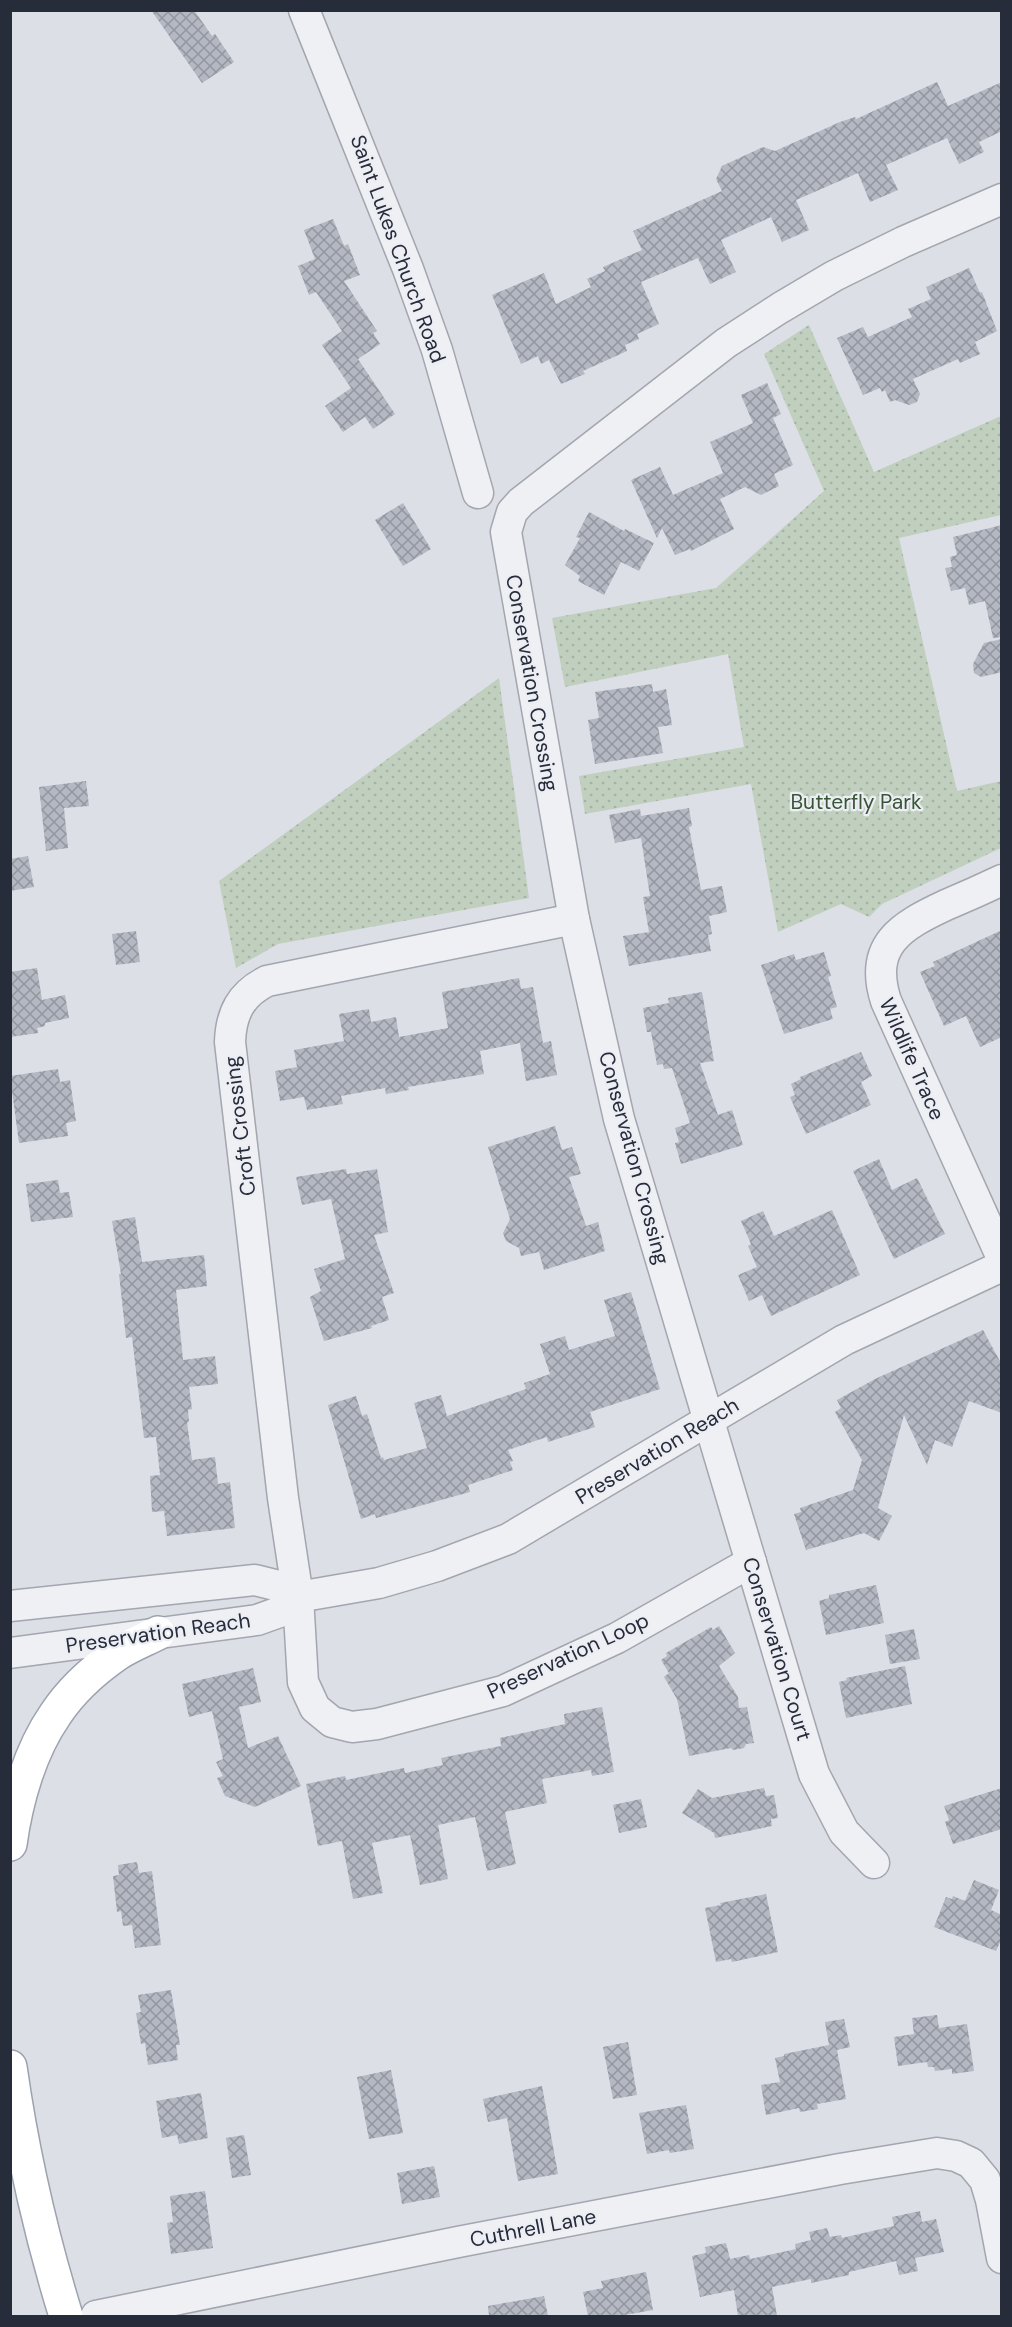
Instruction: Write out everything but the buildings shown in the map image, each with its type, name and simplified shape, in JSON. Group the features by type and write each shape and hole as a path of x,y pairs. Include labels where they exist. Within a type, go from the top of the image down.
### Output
{"main road":[{"path":"10,1844 20,1797 35,1750 55,1714 82,1683 118,1653 158,1633"},
{"path":"10,2067 32,2188 66,2316"}],"street":[{"name":"Saint Lukes Church Road","path":"304,10 408,269 437,350 478,493"},
{"name":"Conservation Crossing","path":"709,1420 619,1119 574,919 506,532 512,512 535,491 726,343 834,276 874,256 999,206"},
{"name":"Wildlife Trace","path":"1002,880 930,913 902,929 887,947 880,967 880,984 886,1001 1002,1258"},
{"name":"Croft Crossing","path":"298,1597 283,1498 231,1042 233,1015 245,996 267,981 574,919"},
{"name":"Preservation Reach","path":"10,1653 257,1620 285,1610 298,1597 389,1580 437,1566 508,1539 844,1340 1002,1266"},
{"name":"Conservation Court","path":"709,1420 814,1774 844,1832 874,1863"},
{"name":"Preservation Loop","path":"298,1597 303,1682 315,1708 332,1722 352,1726 377,1724 503,1690 616,1638 751,1562"},
{"name":"Preservation Reach","path":"10,1606 255,1580 275,1585 298,1597"},
{"name":"Cuthrell Lane","path":"96,2316 458,2242 840,2169 937,2153 956,2156 970,2163 985,2180 1002,2258"}],"green space":[{"name":"Butterfly Park","path":"809,325 874,472 1001,416 1001,515 899,538 957,791 1001,781 1001,848 882,904 869,917 841,904 778,932 751,784 585,814 579,776 744,747 728,654 565,687 552,618 716,588 824,491 764,354"},
{"path":"499,678 529,898 278,944 236,968 219,881"}]}
